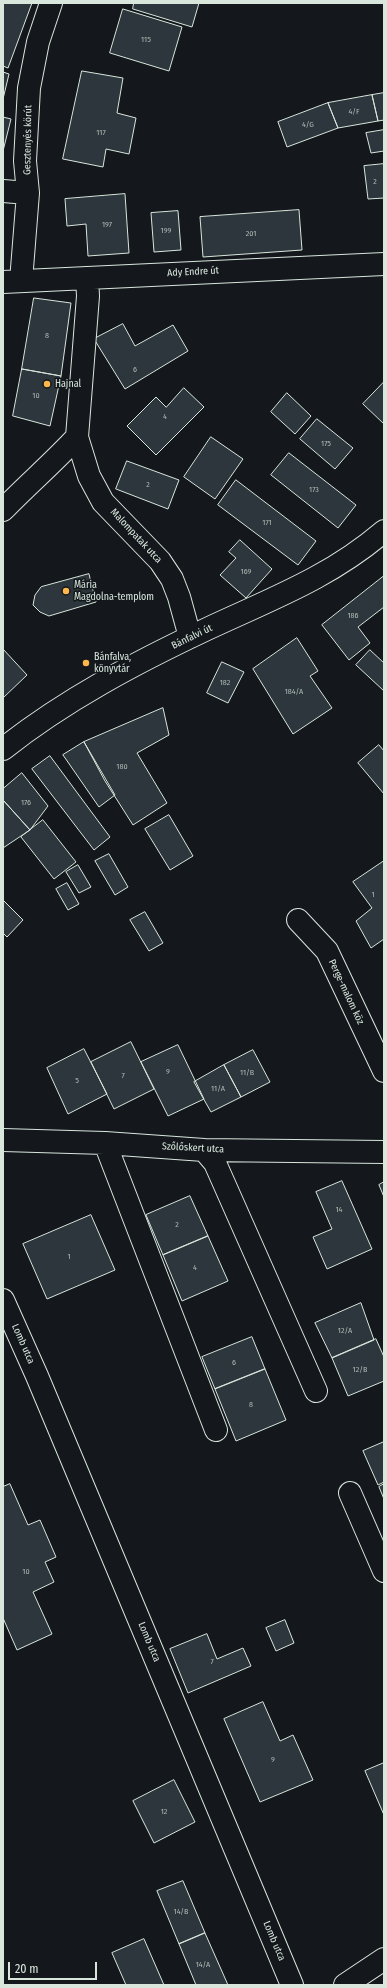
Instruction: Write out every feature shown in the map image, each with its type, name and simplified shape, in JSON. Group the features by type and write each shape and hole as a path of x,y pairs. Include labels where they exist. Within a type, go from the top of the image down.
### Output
{"street":[{"name":"Gesztenyés körút","path":"12,281 28,193 25,161 29,88 38,42 51,3"},
{"path":"3,191 28,193"},
{"name":"Ady Endre út","path":"12,281 384,264"},
{"name":"Malompatak utca","path":"87,278 88,296 77,437 89,476 103,502 160,561 172,579 179,596 190,637"},
{"path":"3,510 28,484 59,457 77,437"},
{"name":"Bánfalvi út","path":"3,749 28,729 130,666 299,588 348,560 384,531"},
{"name":"Perge-malom köz","path":"298,920 327,951 384,1071"},
{"name":"Szőlőskert utca","path":"3,1140 105,1143 204,1150 384,1152"},
{"path":"105,1143 216,1430"},
{"path":"204,1150 215,1163 316,1391"},
{"name":"Lomb utca","path":"3,1300 37,1376 292,1985"},
{"path":"350,1493 384,1571"},
{"path":"345,1985 384,1958"}],"building":[{"path":"3,3 32,3 8,68 3,66"},
{"path":"134,3 199,3 192,27 133,9"},
{"path":"123,9 182,27 169,71 110,53"},
{"path":"82,71 123,78 117,113 136,118 129,154 106,149 103,167 63,159"},
{"path":"3,72 9,74 3,99"},
{"path":"384,93 384,120 378,121 372,95"},
{"path":"372,95 378,121 338,128 328,103"},
{"path":"328,103 338,128 287,147 278,122"},
{"path":"3,117 11,119 3,151"},
{"path":"384,130 384,151 371,153 366,133"},
{"path":"384,164 384,198 368,199 364,166"},
{"path":"125,194 129,253 88,256 86,224 67,226 65,199"},
{"path":"299,210 302,250 203,257 200,217"},
{"path":"178,211 181,250 154,252 151,213"},
{"path":"34,298 71,303 61,376 22,369"},
{"path":"123,324 135,346 173,325 188,351 125,389 94,339"},
{"path":"22,369 61,376 50,426 13,416"},
{"path":"384,382 384,424 363,404"},
{"path":"184,388 204,407 156,455 127,426 156,397 166,407"},
{"path":"287,393 311,416 295,434 271,412"},
{"path":"317,419 353,448 335,469 300,439"},
{"path":"211,437 243,459 215,499 184,477"},
{"path":"289,453 356,505 338,528 271,475"},
{"path":"127,461 179,480 168,509 116,489"},
{"path":"236,480 316,541 298,565 218,505"},
{"path":"240,540 272,569 246,598 220,575 236,558 229,552"},
{"name":"Mária Magdolna-templom","path":"89,574 96,602 49,616 40,612 33,605 35,595 41,587"},
{"path":"384,576 384,607 358,627 370,643 349,660 322,625"},
{"path":"297,638 318,671 310,676 332,708 293,734 253,669"},
{"path":"3,649 27,675 3,698"},
{"path":"370,650 384,663 384,691 356,665"},
{"path":"222,662 244,672 228,703 207,693"},
{"path":"163,708 169,735 137,753 167,803 133,825 105,781 84,742"},
{"path":"84,742 115,795 99,807 63,755"},
{"path":"379,745 384,751 384,794 358,763"},
{"path":"50,756 110,837 94,850 32,769"},
{"path":"22,773 48,806 30,830 3,800 3,789"},
{"path":"3,800 30,830 3,848"},
{"path":"169,815 193,856 170,870 145,829"},
{"path":"43,820 76,862 54,879 21,837"},
{"path":"109,854 128,887 115,895 95,861"},
{"path":"384,861 384,939 371,948 356,921 372,908 353,882"},
{"path":"78,865 91,887 79,893 66,872"},
{"path":"67,883 79,904 68,910 56,889"},
{"path":"3,900 23,920 7,937 3,933"},
{"path":"145,912 163,943 149,951 130,920"},
{"path":"131,1042 154,1089 114,1109 91,1062"},
{"path":"178,1045 204,1099 168,1116 141,1062"},
{"path":"84,1049 107,1094 68,1114 47,1068"},
{"path":"253,1050 270,1082 241,1097 224,1065"},
{"path":"224,1065 241,1097 211,1112 194,1082"},
{"path":"342,1181 372,1249 327,1269 313,1237 332,1229 316,1192"},
{"path":"384,1182 384,1197 379,1185"},
{"path":"190,1196 208,1236 163,1255 146,1215"},
{"path":"91,1215 115,1270 47,1299 23,1244"},
{"path":"208,1236 228,1281 182,1301 163,1255"},
{"path":"361,1303 374,1340 332,1358 315,1323"},
{"path":"252,1337 265,1369 215,1389 202,1357"},
{"path":"376,1339 384,1357 384,1381 348,1396 332,1358"},
{"path":"265,1369 286,1420 236,1441 215,1389"},
{"path":"384,1442 384,1482 378,1485 363,1451"},
{"path":"10,1484 28,1525 40,1520 56,1557 45,1562 54,1582 33,1592 52,1634 17,1650 3,1618 3,1487"},
{"path":"384,1484 384,1499 379,1487"},
{"path":"285,1620 294,1643 276,1651 266,1628"},
{"path":"207,1634 217,1659 243,1648 251,1666 188,1693 170,1649"},
{"path":"263,1702 280,1741 293,1735 313,1780 260,1802 224,1719"},
{"path":"384,1763 384,1815 365,1771"},
{"path":"174,1780 195,1822 154,1843 133,1801"},
{"path":"183,1881 205,1933 179,1944 157,1891"},
{"path":"205,1933 228,1985 196,1985 179,1944"},
{"path":"144,1939 164,1985 126,1985 112,1953"}],"place":[{"name":"Hajnal","path":"47,384"},
{"name":"Mária Magdolna-templom","path":"66,591"},
{"name":"Bánfalva, könyvtár","path":"86,663"}]}
